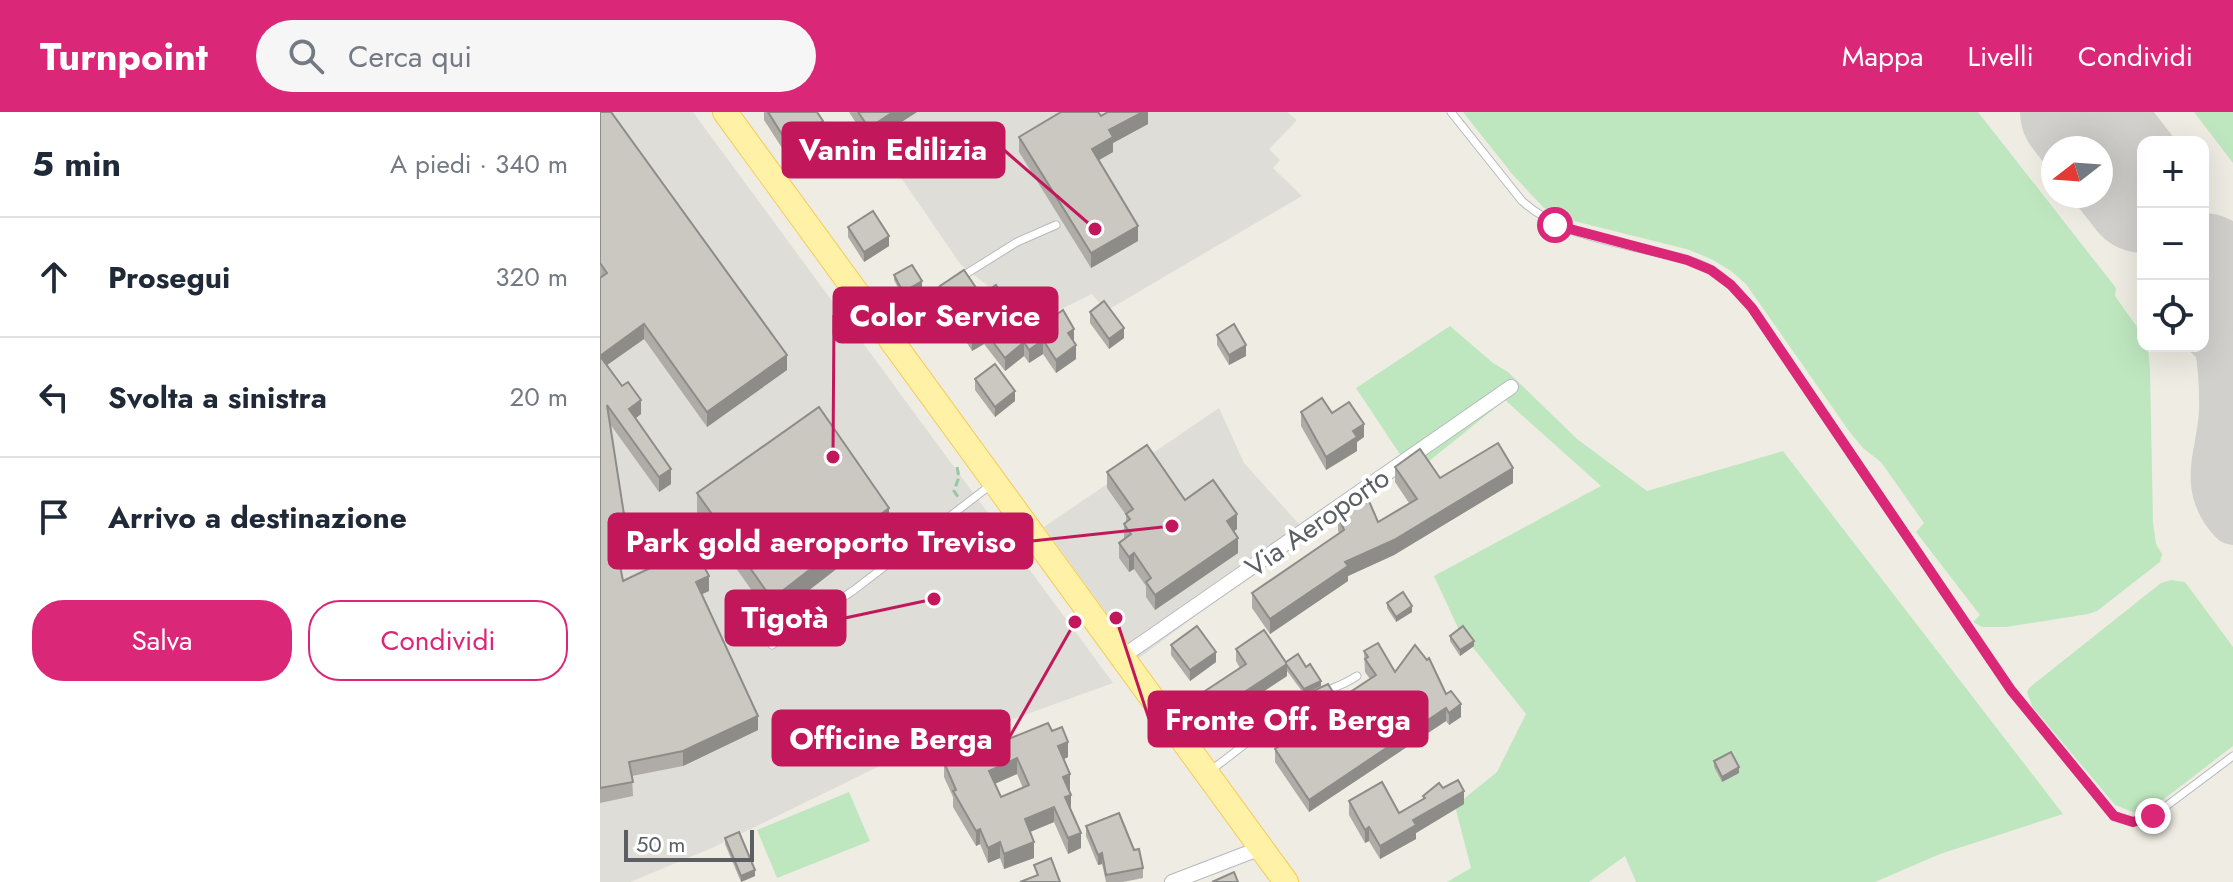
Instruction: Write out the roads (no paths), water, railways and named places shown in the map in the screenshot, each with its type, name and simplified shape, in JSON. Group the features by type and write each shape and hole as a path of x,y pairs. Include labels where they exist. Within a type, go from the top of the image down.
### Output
{"main road":[{"path":"725,112 1286,882"}],"street":[{"name":"Via Aeroporto","path":"1122,657 1511,387"},
{"path":"1172,882 1261,848"}],"lane":[{"path":"1451,112 1535,213 1555,225 1576,232 1687,260 1711,270 1731,285 1752,308 2011,690 2114,816 2133,822 2153,816 2233,756"},
{"path":"881,328 1017,242 1056,225"},
{"path":"772,645 854,590 994,483"},
{"path":"1206,774 1293,710 1318,694 1340,688 1357,676"}],"place":[{"name":"Vanin Edilizia","path":"1095,229"},
{"name":"Color Service","path":"833,457"},
{"name":"Park gold aeroporto Treviso","path":"1172,526"},
{"name":"Tigotà","path":"934,599"},
{"name":"Fronte Off. Berga","path":"1116,618"},
{"name":"Officine Berga","path":"1075,622"}]}
